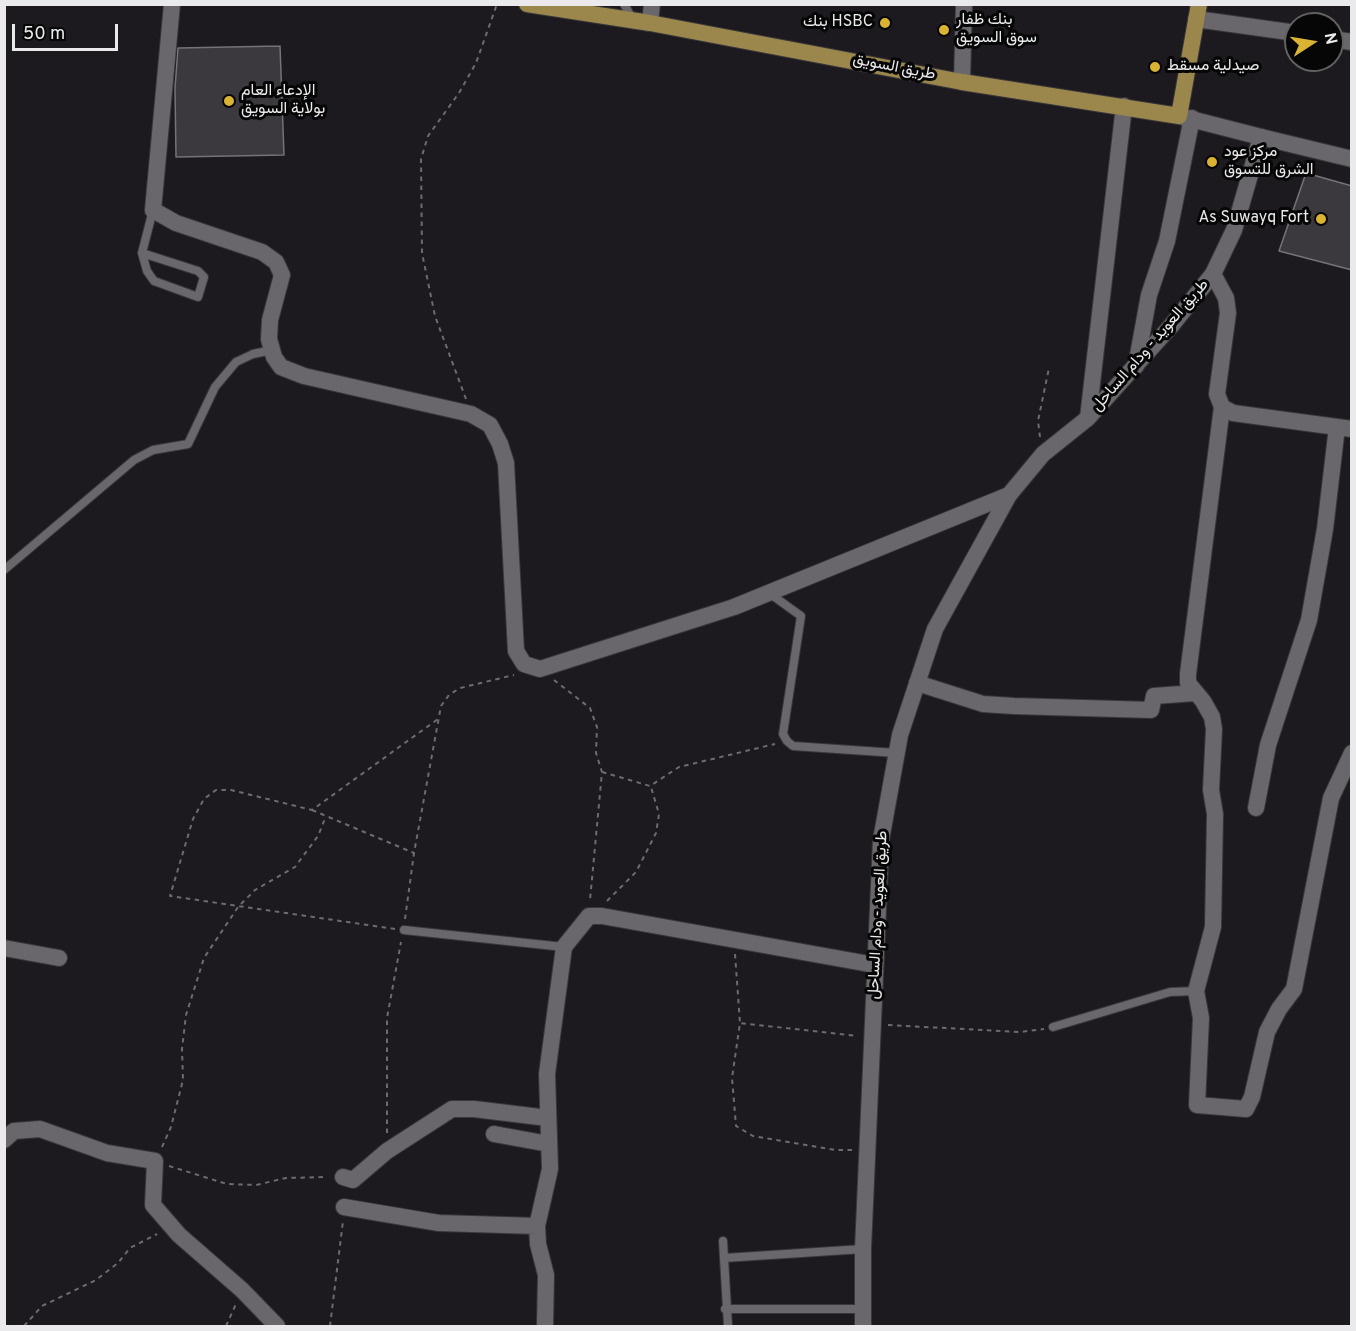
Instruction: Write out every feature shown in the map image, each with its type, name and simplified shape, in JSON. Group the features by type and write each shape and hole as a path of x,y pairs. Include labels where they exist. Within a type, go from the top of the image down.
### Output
{"main road":[{"name":"طريق السويق","path":"527,4 613,11 633,21 962,82 1186,117"},
{"path":"1186,117 1198,12"}],"street":[{"path":"172,4 153,210 176,223 262,252 276,262 282,275 270,320 272,350 281,367 304,376 471,414 490,425 500,444 506,463 516,651 524,664 540,669 734,607 1009,495"},
{"path":"650,23 652,4"},
{"path":"962,82 964,4"},
{"path":"1198,12 1284,30"},
{"name":"طريق العويد - ودام الساحل","path":"1088,418 1124,106"},
{"path":"1136,366 1149,295 1167,241 1186,117"},
{"name":"طريق السويق","path":"1186,117 1352,159"},
{"name":"طريق العويد - ودام الساحل","path":"863,1326 863,1249 881,840 897,753 935,629 1009,495 1043,454 1088,418 1136,366 1213,274 1234,230 1261,137"},
{"path":"1213,274 1226,298 1228,313 1217,394 1222,407 1188,674 1188,683 1212,717 1214,729 1211,790 1215,814 1213,927 1197,991 1201,1018 1197,1105 1246,1108 1252,1097 1267,1032 1279,1009 1294,988 1331,798 1352,753"},
{"path":"1222,407 1233,413 1344,428 1309,620 1268,745 1256,808"},
{"path":"917,683 983,704 1014,706 1151,710 1154,696 1195,693"},
{"path":"545,1326 546,1275 538,1244 537,1226 547,1188 549,1144 546,1074 564,947 589,916 602,916 875,965"},
{"path":"4,948 59,958"},
{"path":"343,1177 353,1180 387,1151 453,1109 474,1109 548,1118"},
{"path":"4,1140 14,1131 40,1129 107,1153 155,1161 153,1204 179,1235 242,1290 277,1326"},
{"path":"494,1134 549,1144"},
{"path":"344,1206 439,1223 537,1226"}],"lane":[{"path":"624,4 633,21"},
{"path":"142,253 198,271 204,277 198,297 154,281 147,271 142,253 153,210"},
{"path":"4,570 134,460 153,450 188,444 215,387 236,362 253,354 272,350"},
{"path":"768,593 801,616 783,734 786,741 793,746 897,753"},
{"path":"404,930 564,947"},
{"path":"1053,1027 1170,992 1197,991"},
{"path":"723,1241 725,1309 728,1326"},
{"path":"724,1258 863,1249"},
{"path":"725,1309 863,1309"}],"path":[{"path":"471,414 435,316 422,252 421,159 428,136 459,93 476,63 497,4"},
{"path":"1043,454 1038,421 1050,368"},
{"path":"387,1151 387,1018 404,930 414,853 438,719 441,706 449,695 460,688 540,669 590,708 597,727 596,753 602,772 589,916"},
{"path":"312,810 438,719"},
{"path":"602,772 650,786 679,768 786,741"},
{"path":"589,916 636,872 656,833 659,814 650,786"},
{"path":"404,930 170,896 193,819 204,799 216,790 231,790 312,810 414,853"},
{"path":"326,816 318,836 295,867 255,890 238,907 204,958 186,1015 182,1049 183,1080 171,1127 155,1161 227,1184 256,1185 286,1178 343,1177"},
{"path":"734,939 740,1023 732,1078 736,1126 753,1136 836,1150 867,1149"},
{"path":"740,1023 873,1031 1020,1032 1053,1027"},
{"path":"330,1326 344,1206"},
{"path":"24,1326 42,1306 96,1280 138,1243 154,1234 179,1235"},
{"path":"226,1326 242,1290"}],"building":[{"name":"الإدعاء العام بولاية السويق","path":"280,46 284,155 176,157 175,88 178,48"},
{"name":"As Suwayq Fort","path":"1306,173 1352,186 1352,270 1279,251"}],"place":[{"name":"بنك HSBC","path":"885,23"},
{"name":"بنك ظفار سوق السويق","path":"944,30"},
{"name":"صيدلية مسقط","path":"1155,67"},
{"name":"الإدعاء العام بولاية السويق","path":"229,101"},
{"name":"مركز عود الشرق للتسوق","path":"1212,162"},
{"name":"As Suwayq Fort","path":"1321,219"}]}
